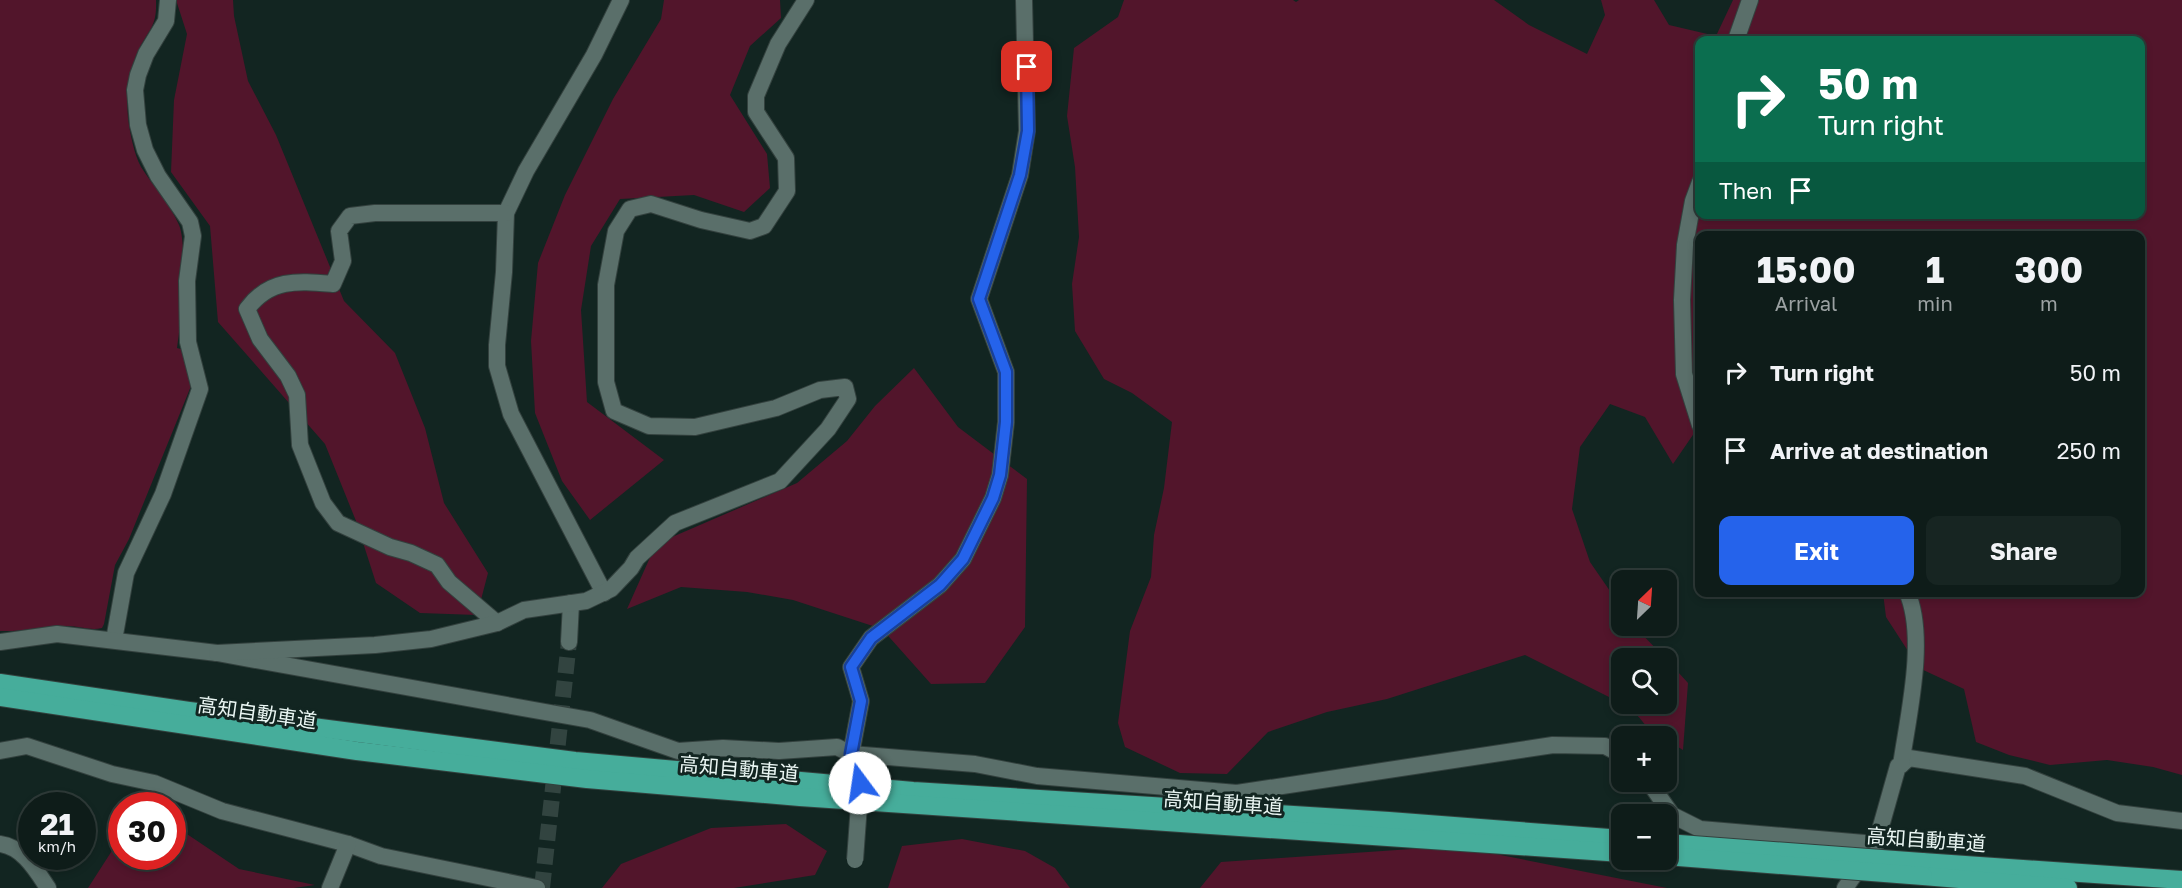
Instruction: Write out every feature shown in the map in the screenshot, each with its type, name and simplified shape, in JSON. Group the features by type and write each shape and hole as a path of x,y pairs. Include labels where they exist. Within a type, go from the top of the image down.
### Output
{"highway":[{"name":"高知自動車道","path":"0,683 200,713 574,761 913,791 1389,821 1611,846"},
{"name":"高知自動車道","path":"0,697 357,751 587,779 812,798 1611,846"},
{"name":"高知自動車道","path":"1677,844 1923,869 2068,888"},
{"name":"高知自動車道","path":"1677,857 2182,880"}],"street":[{"path":"114,640 126,573 163,494 200,389 188,342 187,281 193,236 190,222 158,176 145,150 138,125 135,90 146,54 166,21 168,0"},
{"path":"604,593 511,414 497,366 506,213 526,171 594,55 621,0"},
{"path":"217,653 375,645 431,639 497,623 524,610 586,602 612,589 637,558 675,523 780,481 828,429 848,399 845,387 819,390 776,408 695,427 649,426 614,411 606,382 606,285 616,231 630,209 651,204 701,220 750,231 764,226 787,190 786,158 756,112 756,96 778,44 806,0"},
{"path":"855,860 856,759 861,701 851,667 871,638 940,585 963,559 993,498 1000,475 1006,422 1006,372 979,299 1020,175 1028,131 1024,0"},
{"path":"1737,36 1750,0"},
{"path":"1695,196 1685,245 1682,300 1684,374 1695,408"},
{"path":"497,623 449,582 437,565 338,523 323,503 300,445 297,394 288,376 260,339 247,309 257,295 276,286 296,281 333,284 343,261 339,231 350,216 375,213 506,213"},
{"path":"1900,765 1913,696 1916,646 1909,597"},
{"path":"569,642 572,603"},
{"path":"0,642 57,634 217,653 590,720 678,751 723,748 779,751 837,747 856,759 975,764 1037,776 1237,793 1553,745 1605,746 1611,749"},
{"path":"0,750 27,746 112,774 154,783 222,812 348,844 381,856 537,888"},
{"path":"1845,888 1876,844 1898,766 1909,758 2025,776 2117,813 2182,821"},
{"path":"1656,792 1672,815 1700,830 1876,844"},
{"path":"0,844 18,850 38,872 48,888"},
{"path":"330,888 348,844"}],"shaded area":[{"path":"0,0 156,0 154,22 138,51 130,76 127,100 128,118 141,167 171,210 182,235 183,285 177,348 184,350 191,386 129,539 115,565 104,624 98,629 59,626 0,631"},
{"path":"176,0 233,0 234,16 248,81 276,135 344,301 395,353 425,428 444,503 488,573 477,615 420,613 376,583 356,521 325,444 218,322 210,226 171,172 174,100 187,34"},
{"path":"664,0 780,0 781,18 750,46 730,95 767,154 770,188 744,212 694,195 620,199 591,246 581,310 587,402 664,460 590,520 562,481 535,413 531,341 538,263 565,195 613,99 661,19"},
{"path":"1124,0 1293,0 1296,2 1299,0 1494,0 1529,25 1587,54 1605,15 1601,0 1654,0 1669,25 1716,36 1733,0 2182,0 2182,775 2153,767 2107,760 2050,765 2009,755 1976,742 1964,689 1919,668 1886,617 1884,597 2145,597 2145,231 1695,231 1695,432 1673,464 1645,417 1610,404 1580,447 1572,509 1590,562 1611,592 1611,636 1644,636 1655,648 1611,648 1611,698 1525,655 1387,699 1327,712 1268,732 1227,774 1180,773 1125,747 1118,723 1130,631 1151,577 1154,535 1164,488 1172,422 1132,393 1104,379 1075,331 1072,284 1079,237 1075,167 1067,116 1074,48 1118,17"},
{"path":"914,368 958,427 1027,479 1025,627 985,683 931,684 882,629 793,600 747,592 681,587 627,609 656,544 797,483 847,441 875,406"},
{"path":"1677,671 1688,683 1683,750 1677,746 1677,726 1647,726 1636,714 1677,714"},
{"path":"786,824 827,851 815,875 734,888 602,888 621,864 711,828"},
{"path":"186,833 239,869 315,885 294,888 88,888 108,857 108,870 186,870"},
{"path":"962,839 1025,851 1055,868 1070,888 888,888 902,846"},
{"path":"1455,846 1667,888 1200,888 1221,862"}],"tunnel":[{"path":"542,888 569,642"}],"route":[{"path":"860,783 862,763 851,754 861,701 851,667 871,638 940,585 963,559 993,498 1000,475 1006,422 1006,372 979,299 1020,175 1028,131 1027,67"}]}
